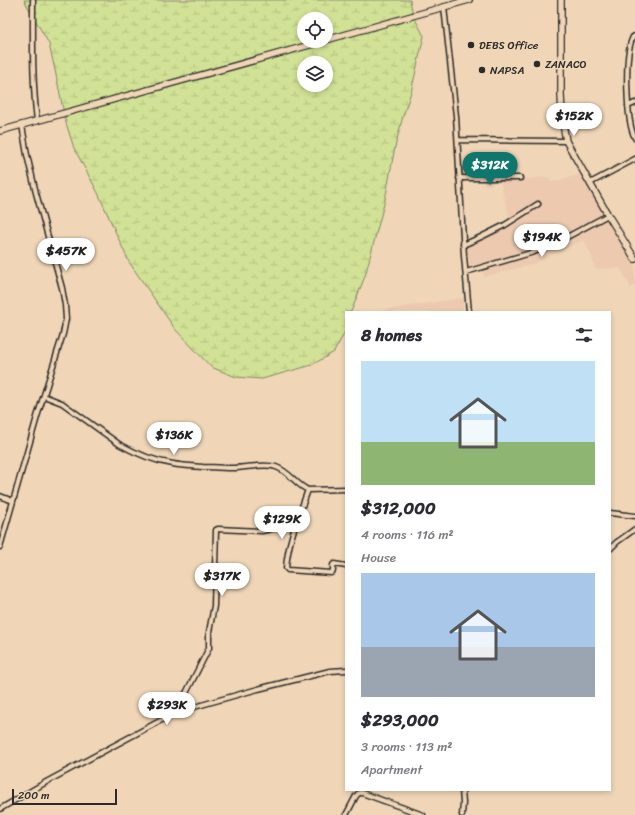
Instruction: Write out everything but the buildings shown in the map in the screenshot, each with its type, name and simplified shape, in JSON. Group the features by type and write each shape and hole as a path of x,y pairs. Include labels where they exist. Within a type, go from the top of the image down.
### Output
{"main road":[{"path":"333,39 469,0"},
{"path":"561,0 561,94 562,118 566,141 635,259"},
{"path":"0,131 300,48"}],"street":[{"path":"33,0 33,76 37,121"},
{"path":"444,7 455,101 463,245 469,311"},
{"path":"635,36 631,40 627,73 630,126 635,138"},
{"path":"628,106 635,103"},
{"path":"0,547 37,417 63,334 66,319 62,288 36,193 22,125"},
{"path":"458,140 566,141"},
{"path":"590,184 635,159"},
{"path":"459,178 520,178"},
{"path":"463,245 505,225 538,204"},
{"path":"466,272 534,252 554,244 608,215"},
{"path":"44,396 66,406 119,444 154,460 173,464 219,468 264,466 276,467 308,490 345,489"},
{"path":"308,490 293,532 286,567 288,570 331,573 333,571 334,564 345,566"},
{"path":"0,496 13,501"},
{"path":"611,513 635,516"},
{"path":"171,715 183,699 209,648 209,632 214,606 216,530 262,532 296,523"},
{"path":"611,548 635,529"},
{"path":"0,809 48,781 180,711 330,671 345,670"},
{"path":"462,791 462,815"},
{"path":"346,815 356,796 359,793 362,793 423,815"}],"shaded area":[{"path":"581,174 635,267 635,285 631,288 620,268 595,269 591,254 583,240 533,264 484,277 481,263 470,266 467,249 472,243 511,223 500,181 549,177 552,182"},
{"path":"463,298 463,311 383,310"}],"green space":[{"path":"24,0 410,0 413,14 424,36 411,92 395,147 385,200 365,276 351,311 345,311 345,332 334,352 312,365 262,379 236,377 211,367 175,329 129,262 98,193 74,148 66,123 49,44"}],"place":[{"name":"DEBS Office","path":"471,45"},
{"name":"ZANACO","path":"537,64"},
{"name":"NAPSA","path":"482,70"}]}
